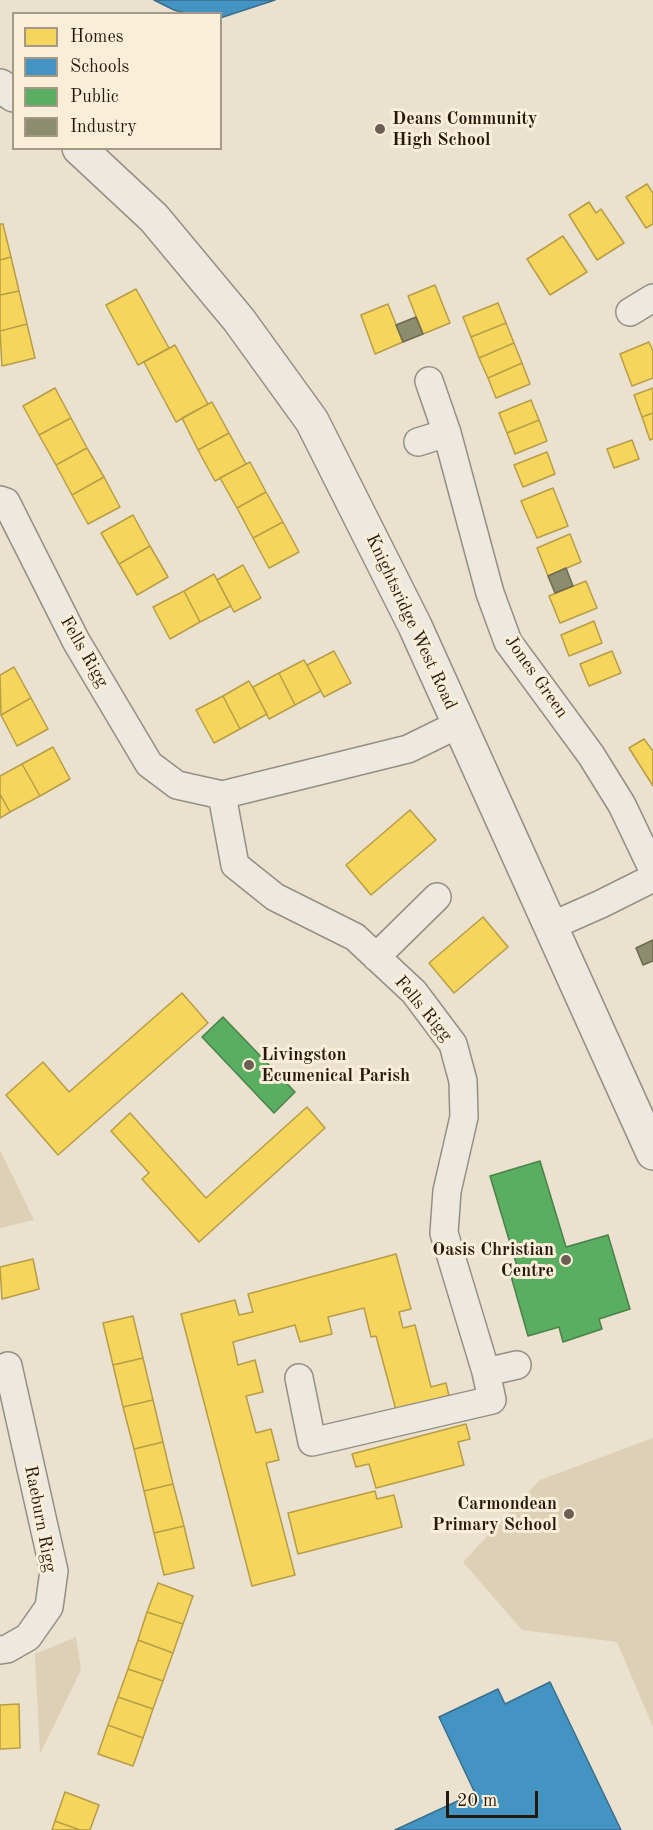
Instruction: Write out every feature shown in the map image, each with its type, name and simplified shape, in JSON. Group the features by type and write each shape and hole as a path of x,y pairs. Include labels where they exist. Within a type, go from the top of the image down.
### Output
{"street":[{"name":"Knightsridge West Road","path":"81,150 154,218 239,320 312,421 415,626 653,1153"},
{"name":"Jones Green","path":"429,381 447,433 490,592 508,642 591,755 622,806 653,870"},
{"path":"418,442 447,433"},
{"name":"Fells Rigg","path":"0,500 6,502 76,641 149,764 177,785 222,795 408,749 459,724"},
{"name":"Fells Rigg","path":"222,795 235,865 275,897 355,937 414,992 453,1044 463,1081 464,1117 447,1191 444,1233 486,1372 492,1400 312,1442 299,1378"},
{"path":"549,927 653,878"},
{"path":"376,957 437,897"},
{"path":"486,1372 517,1365"},
{"name":"Raeburn Rigg","path":"0,1650 7,1649 28,1637 49,1607 54,1571 8,1366"}],"shaded area":[{"path":"0,1150 34,1220 0,1228"},
{"path":"653,1438 653,1727 617,1642 522,1630 463,1562 540,1480"},
{"path":"76,1637 81,1670 40,1754 35,1654"}],"building: Homes":[{"path":"647,184 653,193 653,224 646,228 626,197"},
{"path":"589,202 596,213 601,209 624,243 597,260 569,215"},
{"path":"0,224 3,224 11,257 0,260"},
{"path":"563,236 587,272 550,295 527,259"},
{"path":"11,257 19,291 0,295 0,260"},
{"path":"435,285 450,323 423,334 408,296"},
{"path":"136,289 169,348 138,365 106,305"},
{"path":"19,291 27,324 0,331 0,295"},
{"path":"498,303 506,323 471,337 463,317"},
{"path":"388,304 403,342 375,354 361,315"},
{"path":"506,323 514,343 479,358 471,337"},
{"path":"27,324 35,358 2,366 0,331"},
{"path":"649,342 653,351 653,378 632,386 620,354"},
{"path":"514,343 522,363 488,378 479,358"},
{"path":"175,345 208,404 176,422 144,362"},
{"path":"522,363 530,384 496,398 488,378"},
{"path":"55,388 71,418 39,435 23,406"},
{"path":"653,388 653,413 642,417 634,395"},
{"path":"531,400 539,420 507,433 499,413"},
{"path":"212,402 229,433 198,450 182,418"},
{"path":"653,413 653,439 650,440 642,417"},
{"path":"71,418 87,448 56,465 39,435"},
{"path":"539,420 547,441 515,454 507,433"},
{"path":"229,433 246,464 215,481 198,450"},
{"path":"632,440 639,459 614,468 607,449"},
{"path":"87,448 104,477 72,495 56,465"},
{"path":"547,452 555,474 523,487 514,465"},
{"path":"250,462 266,492 237,508 220,478"},
{"path":"104,477 120,507 88,524 72,495"},
{"path":"553,488 568,526 537,538 521,501"},
{"path":"266,492 283,522 253,538 237,508"},
{"path":"133,515 150,546 119,564 101,533"},
{"path":"283,522 299,552 269,568 253,538"},
{"path":"570,534 581,562 548,576 537,548"},
{"path":"150,546 168,577 137,595 119,564"},
{"path":"243,565 261,598 234,612 217,580"},
{"path":"214,574 231,606 200,622 184,591"},
{"path":"586,581 597,608 560,623 549,596"},
{"path":"184,591 200,622 170,639 153,607"},
{"path":"594,621 602,643 569,656 561,635"},
{"path":"334,651 351,683 324,697 307,665"},
{"path":"612,651 621,673 589,686 580,664"},
{"path":"304,660 321,691 295,705 279,673"},
{"path":"14,667 31,698 1,715 0,675"},
{"path":"279,673 295,705 269,719 253,687"},
{"path":"249,681 267,714 240,729 223,696"},
{"path":"223,696 240,729 214,743 196,710"},
{"path":"31,698 48,729 17,746 1,715"},
{"path":"644,739 653,751 653,786 629,748"},
{"path":"53,747 70,779 40,796 22,764"},
{"path":"22,764 40,796 10,812 0,794 0,776"},
{"path":"0,794 10,812 0,818"},
{"path":"410,810 436,840 371,895 346,865"},
{"path":"483,917 508,947 454,993 429,963"},
{"path":"182,993 208,1023 58,1155 6,1095 43,1062 69,1092"},
{"path":"307,1107 325,1128 199,1242 142,1179 149,1173 111,1131 130,1113 206,1198"},
{"path":"396,1254 411,1309 399,1312 403,1328 415,1325 431,1387 446,1383 449,1396 396,1410 376,1336 371,1337 364,1308 328,1317 332,1334 300,1342 295,1325 233,1342 238,1365 255,1360 263,1392 246,1396 256,1433 271,1429 279,1460 266,1463 295,1575 252,1586 181,1314 235,1300 239,1315 253,1312 248,1294"},
{"path":"33,1259 39,1289 2,1299 0,1267"},
{"path":"133,1316 143,1358 113,1365 103,1323"},
{"path":"143,1358 153,1400 123,1407 113,1365"},
{"path":"153,1400 163,1442 134,1449 123,1407"},
{"path":"466,1424 470,1439 458,1442 464,1465 376,1488 369,1464 356,1467 352,1454"},
{"path":"163,1442 173,1484 144,1491 134,1449"},
{"path":"173,1484 184,1526 154,1533 144,1491"},
{"path":"375,1491 377,1499 394,1495 402,1527 298,1554 288,1513"},
{"path":"184,1526 194,1568 164,1575 154,1533"},
{"path":"158,1583 193,1596 183,1624 147,1612"},
{"path":"147,1612 183,1624 173,1653 138,1640"},
{"path":"138,1640 173,1653 163,1681 128,1669"},
{"path":"128,1669 163,1681 153,1709 118,1697"},
{"path":"118,1697 153,1709 143,1738 108,1725"},
{"path":"19,1704 20,1748 0,1749 0,1705"},
{"path":"108,1725 143,1738 133,1766 98,1754"},
{"path":"65,1792 99,1805 90,1830 80,1830 55,1821"},
{"path":"55,1821 80,1830 52,1830"}],"building: Schools":[{"path":"154,0 275,0 222,17 222,12 174,10"},
{"path":"550,1682 621,1830 395,1830 475,1793 439,1717 498,1689 505,1704"}],"building: Public":[{"name":"Livingston Ecumenical Parish","path":"223,1017 295,1092 274,1113 202,1037"},
{"name":"Oasis Christian Centre","path":"540,1161 566,1247 608,1235 630,1309 599,1319 602,1329 563,1342 559,1327 528,1336 511,1276 519,1273 490,1176"}],"building: Industry":[{"path":"416,317 423,334 403,342 396,325"},
{"path":"566,568 573,586 555,593 548,576"},
{"path":"653,940 653,961 643,965 636,948"}],"place":[{"name":"Deans Community High School","path":"380,129"},
{"name":"Livingston Ecumenical Parish","path":"249,1065"},
{"name":"Oasis Christian Centre","path":"566,1260"},
{"name":"Carmondean Primary School","path":"569,1514"}]}
